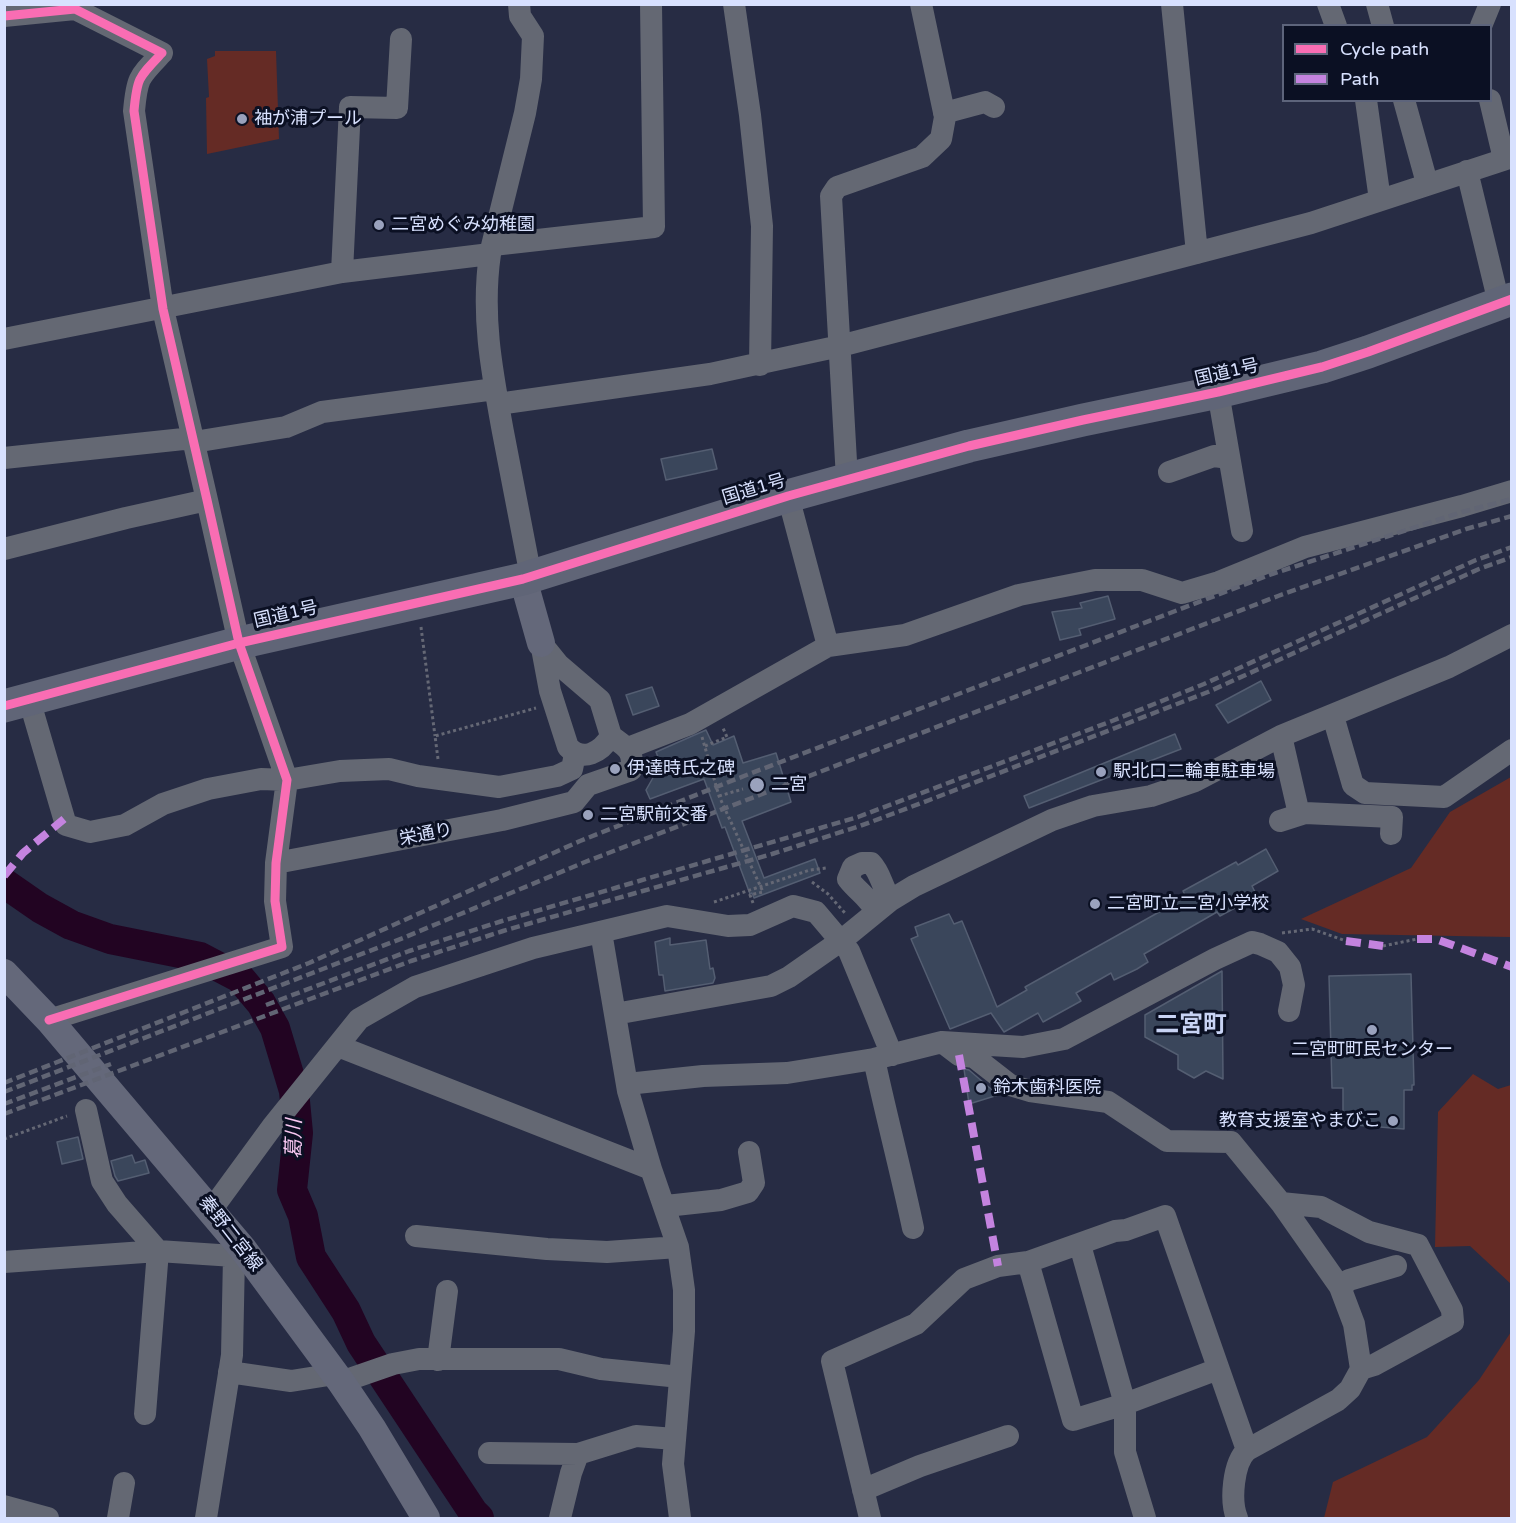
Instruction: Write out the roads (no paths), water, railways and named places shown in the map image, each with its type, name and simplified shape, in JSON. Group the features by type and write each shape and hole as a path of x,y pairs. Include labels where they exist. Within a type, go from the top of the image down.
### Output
{"highway":[{"name":"国道1号","path":"17,703 239,643 527,578 788,496 969,446 1218,392 1334,363 1505,301"}],"main road":[{"path":"527,578 541,644"},
{"name":"秦野二宮線","path":"10,986 49,1020 212,1209 239,1252 344,1377 426,1518"}],"street":[{"path":"519,4 520,15 533,36 531,79 525,113 491,250 486,282 486,327 527,578"},
{"path":"4,339 342,272 654,227 651,4"},
{"path":"734,4 750,115 762,226 760,365"},
{"path":"847,479 831,196 837,187 922,157 941,139 944,112 921,4"},
{"path":"1172,4 1197,253"},
{"path":"1377,4 1382,24"},
{"path":"1482,24 1490,4"},
{"path":"4,16 75,9 162,53 143,73 136,86 134,111 163,309 239,643 287,780 276,863 275,901 282,947 49,1020"},
{"path":"342,272 350,107 397,108 401,39"},
{"path":"944,112 985,102 994,107"},
{"path":"1366,102 1380,200"},
{"path":"1405,102 1427,183"},
{"path":"4,458 193,440 286,427 322,412 710,375 840,346 1311,223 1508,158 1492,102"},
{"path":"1467,171 1505,301"},
{"path":"1218,392 1242,531"},
{"path":"1169,472 1214,456 1229,458"},
{"path":"17,703 66,825 90,832 125,825 164,804 208,789 261,779 287,780 340,771 389,769 499,787 557,776 573,761 585,755 620,742 690,724 828,646 905,635 1019,596 1095,580 1142,579 1182,593 1220,582 1305,547 1512,491"},
{"path":"788,496 828,646"},
{"path":"4,549 207,500"},
{"path":"615,1014 771,986 789,977 842,940 883,906 914,886 1052,820 1093,807 1151,796 1195,781 1281,736 1449,667 1512,635"},
{"path":"541,644 558,664 600,700 620,742"},
{"path":"541,644 544,700 568,747 581,794"},
{"path":"544,700 556,680 575,682 586,687"},
{"path":"1333,716 1353,784 1365,793 1444,797 1512,750"},
{"path":"1281,736 1289,817 1305,813 1392,817 1391,834"},
{"name":"栄通り","path":"276,863 502,820 581,794 631,770 633,760 620,742"},
{"path":"212,1209 272,1127 359,1019 415,987 533,948 667,916 728,926 750,925 793,906 816,912 849,951 883,1057 884,1107 896,1147 913,1228"},
{"path":"601,932 627,1084 651,1169 666,1206 678,1246 684,1290 684,1331 673,1464 680,1518"},
{"path":"627,1084 703,1076 787,1073 883,1057 942,1042 1023,1047 1064,1039 1215,959 1252,942 1278,952 1290,967 1294,985 1289,1011"},
{"path":"942,1042 959,1055 974,1057 1010,1085 1030,1091 1108,1102 1167,1141 1231,1142 1281,1203 1340,1287 1354,1324 1361,1369 1350,1389 1338,1400 1247,1450 1241,1456 1236,1470 1228,1516"},
{"path":"336,1049 651,1169"},
{"path":"86,1110 102,1181 117,1204 158,1251 145,1414"},
{"path":"666,1206 722,1200 748,1192 754,1183 758,1164"},
{"path":"1281,1203 1321,1208 1369,1232 1418,1245 1452,1310 1453,1322 1374,1365 1361,1369"},
{"path":"870,1518 832,1361 916,1324 964,1279 998,1266 1028,1262 1165,1216 1247,1450"},
{"path":"416,1236 546,1249 607,1252 678,1246"},
{"path":"1080,1245 1125,1404 1125,1452 1145,1518"},
{"path":"4,1262 158,1251 239,1252 232,1355 206,1518"},
{"path":"1028,1262 1073,1420 1125,1404 1218,1369"},
{"path":"1340,1287 1349,1280 1396,1266"},
{"path":"438,1360 447,1291"},
{"path":"229,1372 291,1381 344,1377 419,1359 560,1359 601,1369 680,1377"},
{"path":"863,1490 932,1472 994,1434"},
{"path":"489,1453 578,1454 636,1436 675,1438"},
{"path":"560,1518 578,1454"},
{"path":"118,1518 124,1483"},
{"path":"4,1506 43,1518"}],"waterway":[{"name":"葛川","path":"4,883 40,908 71,925 110,939 200,957 240,978 261,1003 275,1028 294,1091 298,1133 292,1190 303,1216 311,1257 346,1311 361,1343 479,1518"}],"railway":[{"path":"4,1083 309,963 580,841 744,776 1272,574 1462,512 1512,499"},
{"path":"4,1092 403,938 585,862 1278,596 1466,529 1512,516"},
{"path":"266,1005 409,951 502,921 858,817 1204,684 1476,560 1512,547"},
{"path":"4,1114 411,961 503,931 772,854 860,826 1208,692 1479,569 1512,557"},
{"path":"4,1104 111,1064"}],"place":[{"name":"袖が浦プール","path":"242,119"},
{"name":"二宮めぐみ幼稚園","path":"379,225"},
{"name":"伊達時氏之碑","path":"615,769"},
{"name":"駅北口二輪車駐車場","path":"1101,772"},
{"name":"二宮","path":"757,785"},
{"name":"二宮駅前交番","path":"588,815"},
{"name":"二宮町立二宮小学校","path":"1095,904"},
{"name":"二宮町町民センター","path":"1372,1030"},
{"name":"鈴木歯科医院","path":"981,1088"},
{"name":"教育支援室やまびこ","path":"1393,1121"}],"district":[{"name":"二宮町","path":"1191,1026"}]}
